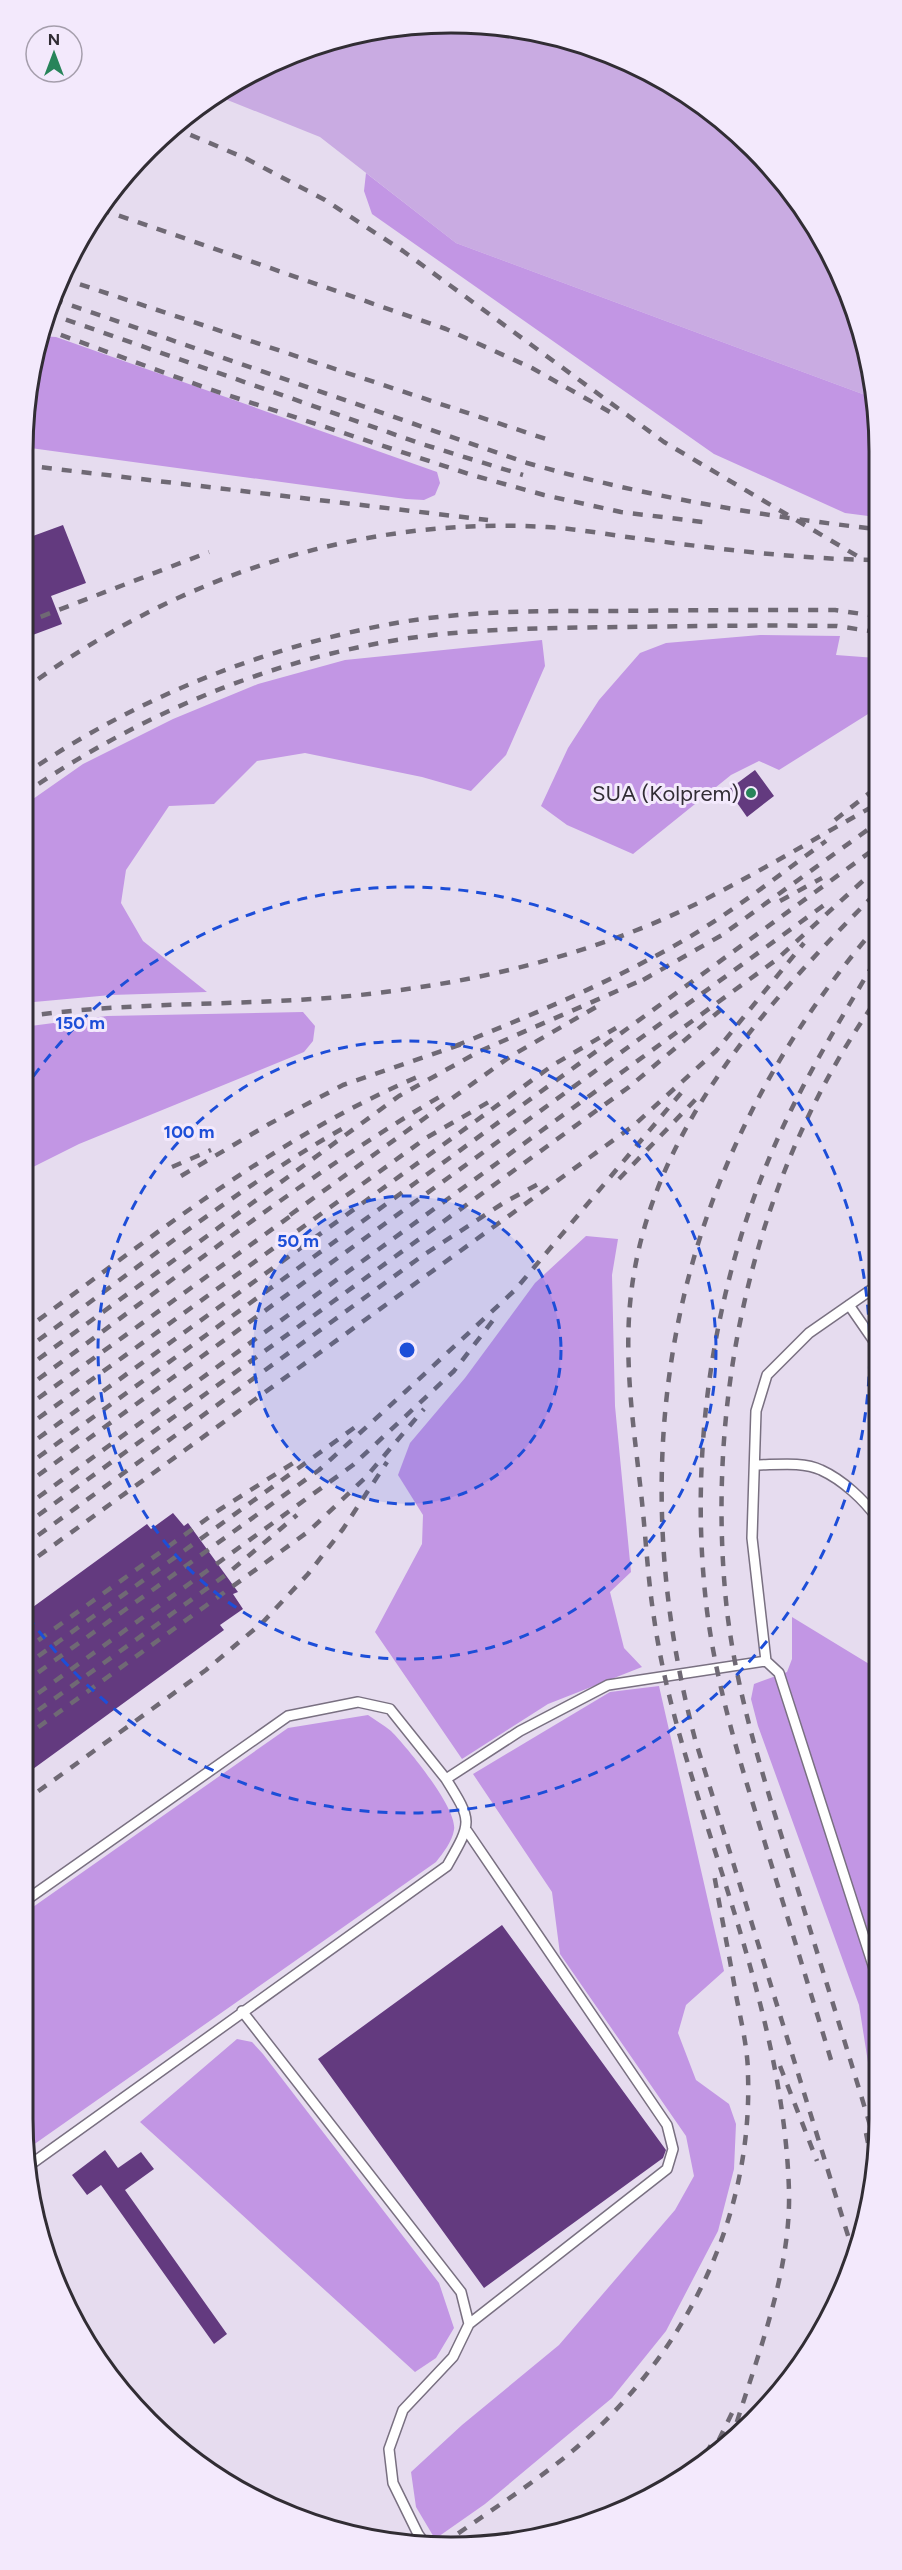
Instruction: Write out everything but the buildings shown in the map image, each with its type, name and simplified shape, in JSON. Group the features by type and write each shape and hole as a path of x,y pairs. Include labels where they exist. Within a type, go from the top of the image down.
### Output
{"lane":[{"path":"869,1291 809,1333 767,1375 756,1411 752,1538 766,1661 779,1673 869,1953"},
{"path":"849,1305 869,1327"},
{"path":"755,1465 793,1465 820,1469 848,1487 869,1509"},
{"path":"446,1779 520,1731 608,1685 766,1661"},
{"path":"33,1895 288,1716 358,1702 390,1710 446,1779 465,1809 466,1831 447,1866 36,2161"},
{"path":"419,2535 393,2483 389,2449 403,2410 453,2357 469,2324 667,2169 673,2149 667,2125 466,1831"},
{"path":"242,2011 461,2292 469,2324"}],"shaded area":[{"path":"424,34 478,34 533,41 585,55 636,76 683,103 727,137 765,175 799,219 826,266 847,317 861,369 865,395 456,243 320,137 225,99 266,76 317,55 369,41"},
{"path":"366,173 456,243 865,395 869,451 869,516 845,513 714,454 372,214 364,191"},
{"path":"49,337 56,337 437,472 440,483 435,495 424,500 33,448 37,396"},
{"path":"760,635 840,636 836,655 869,657 869,713 779,770 759,761 731,775 633,854 567,825 541,806 568,748 599,700 640,653 666,643"},
{"path":"542,640 545,666 506,755 471,791 422,777 305,753 257,761 214,804 169,806 126,870 121,903 143,941 207,992 111,995 33,1002 33,799 83,764 173,719 258,684 345,660"},
{"path":"303,1012 315,1026 313,1041 304,1052 79,1144 33,1167 33,1026 107,1016"},
{"path":"586,1236 618,1239 612,1275 615,1406 631,1572 610,1592 624,1648 642,1667 548,1704 462,1759 375,1632 422,1544 423,1515 398,1475 410,1443 465,1378 535,1283"},
{"path":"792,1617 869,1664 869,2069 859,2005 758,1726 751,1699 754,1684 787,1672 792,1659"},
{"path":"659,1686 724,1971 686,2005 678,2033 696,2080 729,2104 736,2124 734,2169 718,2231 666,2331 612,2398 485,2504 439,2537 433,2536 416,2507 411,2472 462,2425 559,2345 675,2210 694,2176 686,2136 560,1954 552,1892 473,1774 610,1692"},
{"path":"368,1715 388,1729 419,1764 448,1808 454,1830 449,1843 436,1862 34,2144 33,1907 288,1728"},
{"path":"237,2039 252,2042 263,2054 439,2283 454,2328 436,2358 415,2372 140,2122"}],"railway":[{"path":"182,131 245,158 325,200 403,251 664,442 864,560"},
{"path":"108,212 446,329 532,368 617,416"},
{"path":"69,281 546,439"},
{"path":"61,302 527,463 656,495 788,518 869,528"},
{"path":"55,316 422,444 523,475"},
{"path":"51,331 209,389 472,475 544,495 621,512 703,522"},
{"path":"33,466 488,520"},
{"path":"33,683 80,651 142,616 205,586 271,562 338,544 407,532 476,526 547,527 759,553 869,560"},
{"path":"33,620 209,552"},
{"path":"33,769 109,723 201,680 297,646 396,623 479,613 534,611 835,610 869,615"},
{"path":"33,788 109,741 201,697 249,678 297,663 397,640 510,629 837,626 869,631"},
{"path":"835,820 869,793"},
{"path":"33,1016 112,1008 340,997 464,980 504,971 582,950 657,922 740,881 869,808"},
{"path":"643,980 722,935 869,829"},
{"path":"455,1046 592,988 672,947 731,910 826,841"},
{"path":"33,1461 869,853"},
{"path":"33,1501 776,960 869,875"},
{"path":"780,901 822,878"},
{"path":"33,1479 831,900"},
{"path":"736,2425 770,2317 784,2254 789,2191 785,2139 778,2088 756,1986 683,1745 657,1639 631,1403 628,1354 630,1304 640,1243 659,1185 685,1130 717,1078 753,1028 793,981 869,900"},
{"path":"850,2243 695,1739 672,1629 662,1520 665,1413 681,1309 710,1208 752,1110 808,1016 869,936"},
{"path":"33,1560 633,1126 716,1051 804,943"},
{"path":"831,2060 723,1698 707,1611 702,1555 701,1498 703,1442 718,1328 747,1219 766,1166 789,1115 842,1016 869,971"},
{"path":"33,1363 399,1096 480,1051 649,977"},
{"path":"290,1215 511,1056 596,1007"},
{"path":"33,1519 629,1087 723,1008"},
{"path":"869,1012 834,1067 798,1139 769,1214 747,1291 732,1370 723,1451 722,1531 727,1611 744,1704 769,1796 869,2122"},
{"path":"33,1442 553,1065 616,1028"},
{"path":"181,1176 269,1124 343,1085 462,1044"},
{"path":"33,1324 166,1226 265,1159 368,1100 422,1075"},
{"path":"33,1383 283,1199 336,1162 446,1093"},
{"path":"33,1676 319,1470 515,1290 681,1093"},
{"path":"33,1422 426,1138 494,1099"},
{"path":"619,1179 696,1099"},
{"path":"33,1344 222,1205 347,1126"},
{"path":"172,1167 211,1150"},
{"path":"33,1539 422,1256 505,1202 544,1181"},
{"path":"33,1402 296,1212"},
{"path":"33,1697 353,1465 454,1371 494,1319"},
{"path":"33,1731 309,1531 366,1477 424,1409"},
{"path":"33,1660 358,1425"},
{"path":"33,1644 219,1510 298,1460"},
{"path":"33,1795 206,1670 263,1622 308,1574 343,1529 387,1462"},
{"path":"33,1714 227,1574 297,1515"},
{"path":"454,2537 564,2458 605,2421 642,2380 674,2335 701,2288 722,2238 738,2185 746,2131 748,2075 744,2035 714,1874"},
{"path":"780,2066 817,2161"},
{"path":"866,2133 868,2143"},
{"path":"719,2439 734,2409"}],"place":[{"name":"SUA (Kolprem)","path":"751,793"}]}
